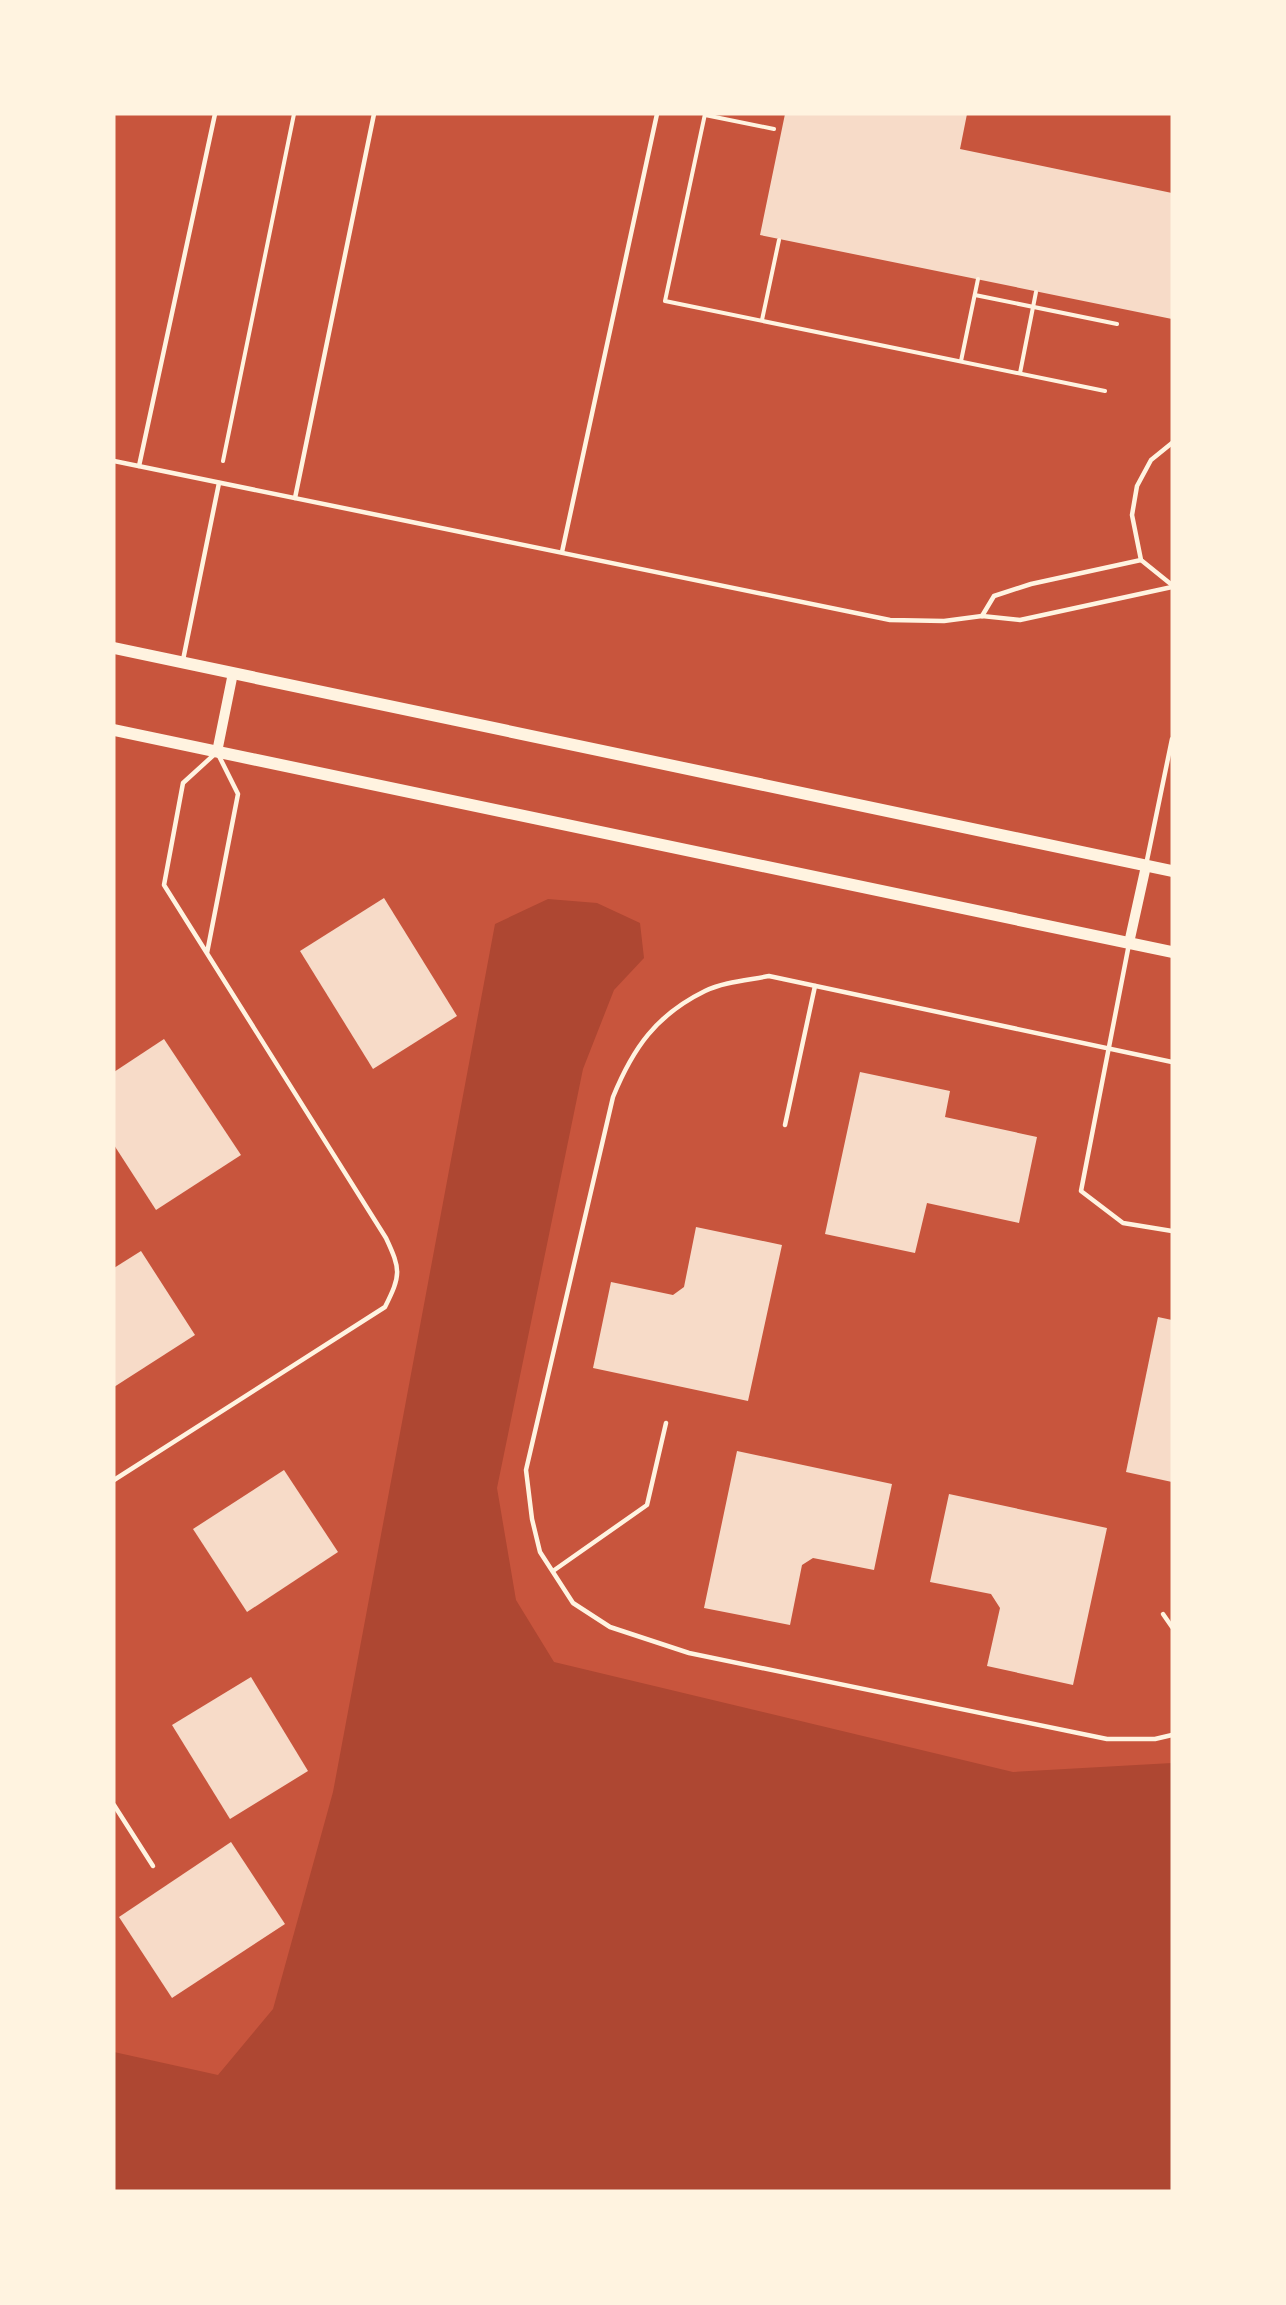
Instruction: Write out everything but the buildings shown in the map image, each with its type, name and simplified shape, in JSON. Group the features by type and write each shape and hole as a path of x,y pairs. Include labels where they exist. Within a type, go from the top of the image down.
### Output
{"main road":[{"path":"114,648 1172,871"},
{"path":"114,730 1172,952"}],"street":[{"path":"217,752 233,673"},
{"path":"1130,943 1146,866"}],"lane":[{"path":"139,466 215,114"},
{"path":"295,498 374,114"},
{"path":"562,552 657,114"},
{"path":"1172,443 1151,460 1137,486 1132,515 1141,560 1172,586"},
{"path":"114,461 890,620 944,621 982,616 1020,620 1172,586"},
{"path":"182,662 219,483"},
{"path":"982,616 994,596 1031,584 1141,560"},
{"path":"1146,866 1172,739"},
{"path":"114,1480 385,1307 395,1287 399,1265 386,1238 164,885 183,783 217,752 238,794 207,953"},
{"path":"1130,943 1081,1191 1123,1223 1172,1231"},
{"path":"1172,1062 769,976 706,990 661,1019 628,1061 613,1097 526,1470 532,1519 540,1552 573,1603 610,1627 690,1653 1107,1739 1155,1739 1172,1735"},
{"path":"785,1125 814,986"},
{"path":"553,1571 647,1504 666,1423"},
{"path":"1163,1614 1172,1627"},
{"path":"114,1805 153,1866"}],"path":[{"path":"219,483 294,114"},
{"path":"774,129 705,114 665,301 1105,390"},
{"path":"762,320 779,240"},
{"path":"961,361 978,279"},
{"path":"1020,373 1036,291"},
{"path":"975,295 1118,324"}],"shaded area":[{"path":"548,899 597,903 640,923 644,958 614,990 583,1069 497,1488 516,1600 554,1662 1013,1772 1172,1763 1172,2191 114,2191 114,2052 218,2075 273,2009 333,1792 495,924"}]}
